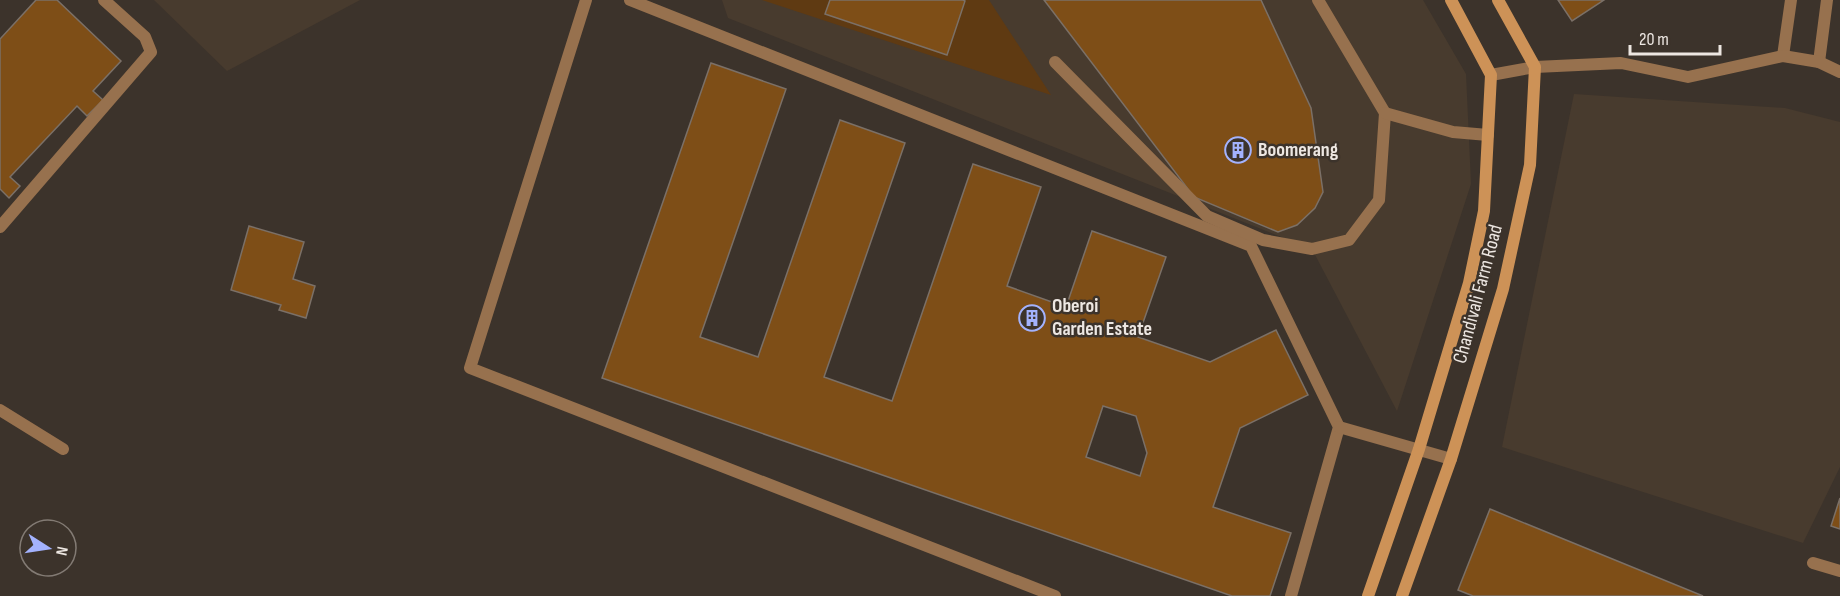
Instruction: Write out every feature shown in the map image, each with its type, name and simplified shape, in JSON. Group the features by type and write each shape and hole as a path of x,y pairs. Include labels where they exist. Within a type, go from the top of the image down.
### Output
{"street":[{"path":"0,227 151,52 145,37 104,0"},
{"path":"586,0 470,368 1055,596"},
{"path":"630,0 1251,246 1339,427 1291,596"},
{"path":"1055,62 1207,216 1263,240 1312,249 1348,240 1379,200 1385,113 1318,0"},
{"path":"1368,596 1419,449 1469,283 1484,211 1491,75 1451,0"},
{"path":"1498,0 1535,67"},
{"path":"1783,56 1791,0"},
{"path":"1819,62 1827,0"},
{"path":"1491,75 1535,67 1621,63 1688,77 1783,56 1819,62 1840,72"},
{"name":"Chandivali Farm Road","path":"1402,596 1451,459 1503,290 1530,165 1535,67"},
{"path":"1385,113 1453,132 1488,135"},
{"path":"0,410 63,448"},
{"path":"1339,427 1451,459"},
{"path":"1813,563 1840,571"}],"shaded area":[{"path":"154,0 360,0 227,71"},
{"path":"722,0 1423,0 1466,74 1471,184 1397,411 1312,249 728,18"},
{"path":"762,0 989,0 1051,95"},
{"path":"1574,94 1785,108 1840,122 1840,467 1803,543 1502,447"}],"building":[{"path":"36,0 57,0 121,61 93,91 103,100 87,116 77,106 10,177 20,186 9,198 0,189 0,39"},
{"path":"830,0 965,1 947,55 825,14"},
{"name":"Boomerang","path":"1044,0 1261,0 1311,108 1323,192 1315,208 1297,225 1278,232 1194,197"},
{"path":"1558,0 1604,0 1572,21"},
{"name":"Oberoi Garden Estate","path":"711,63 786,89 700,337 758,357 840,120 905,143 824,377 892,401 973,164 1041,187 1007,286 1066,307 1092,231 1166,257 1138,337 1210,362 1276,330 1308,395 1240,428 1213,507 1291,533 1270,596 1232,596 602,378","holes":["1103,406 1136,416 1147,453 1140,476 1086,457"]},
{"path":"249,226 304,242 293,279 315,286 306,318 279,310 281,305 231,290"},
{"path":"1840,498 1840,529 1831,526"},
{"path":"1490,509 1703,596 1473,596 1458,590"}],"place":[{"name":"Boomerang","path":"1238,150"},
{"name":"Oberoi Garden Estate","path":"1032,318"}]}
